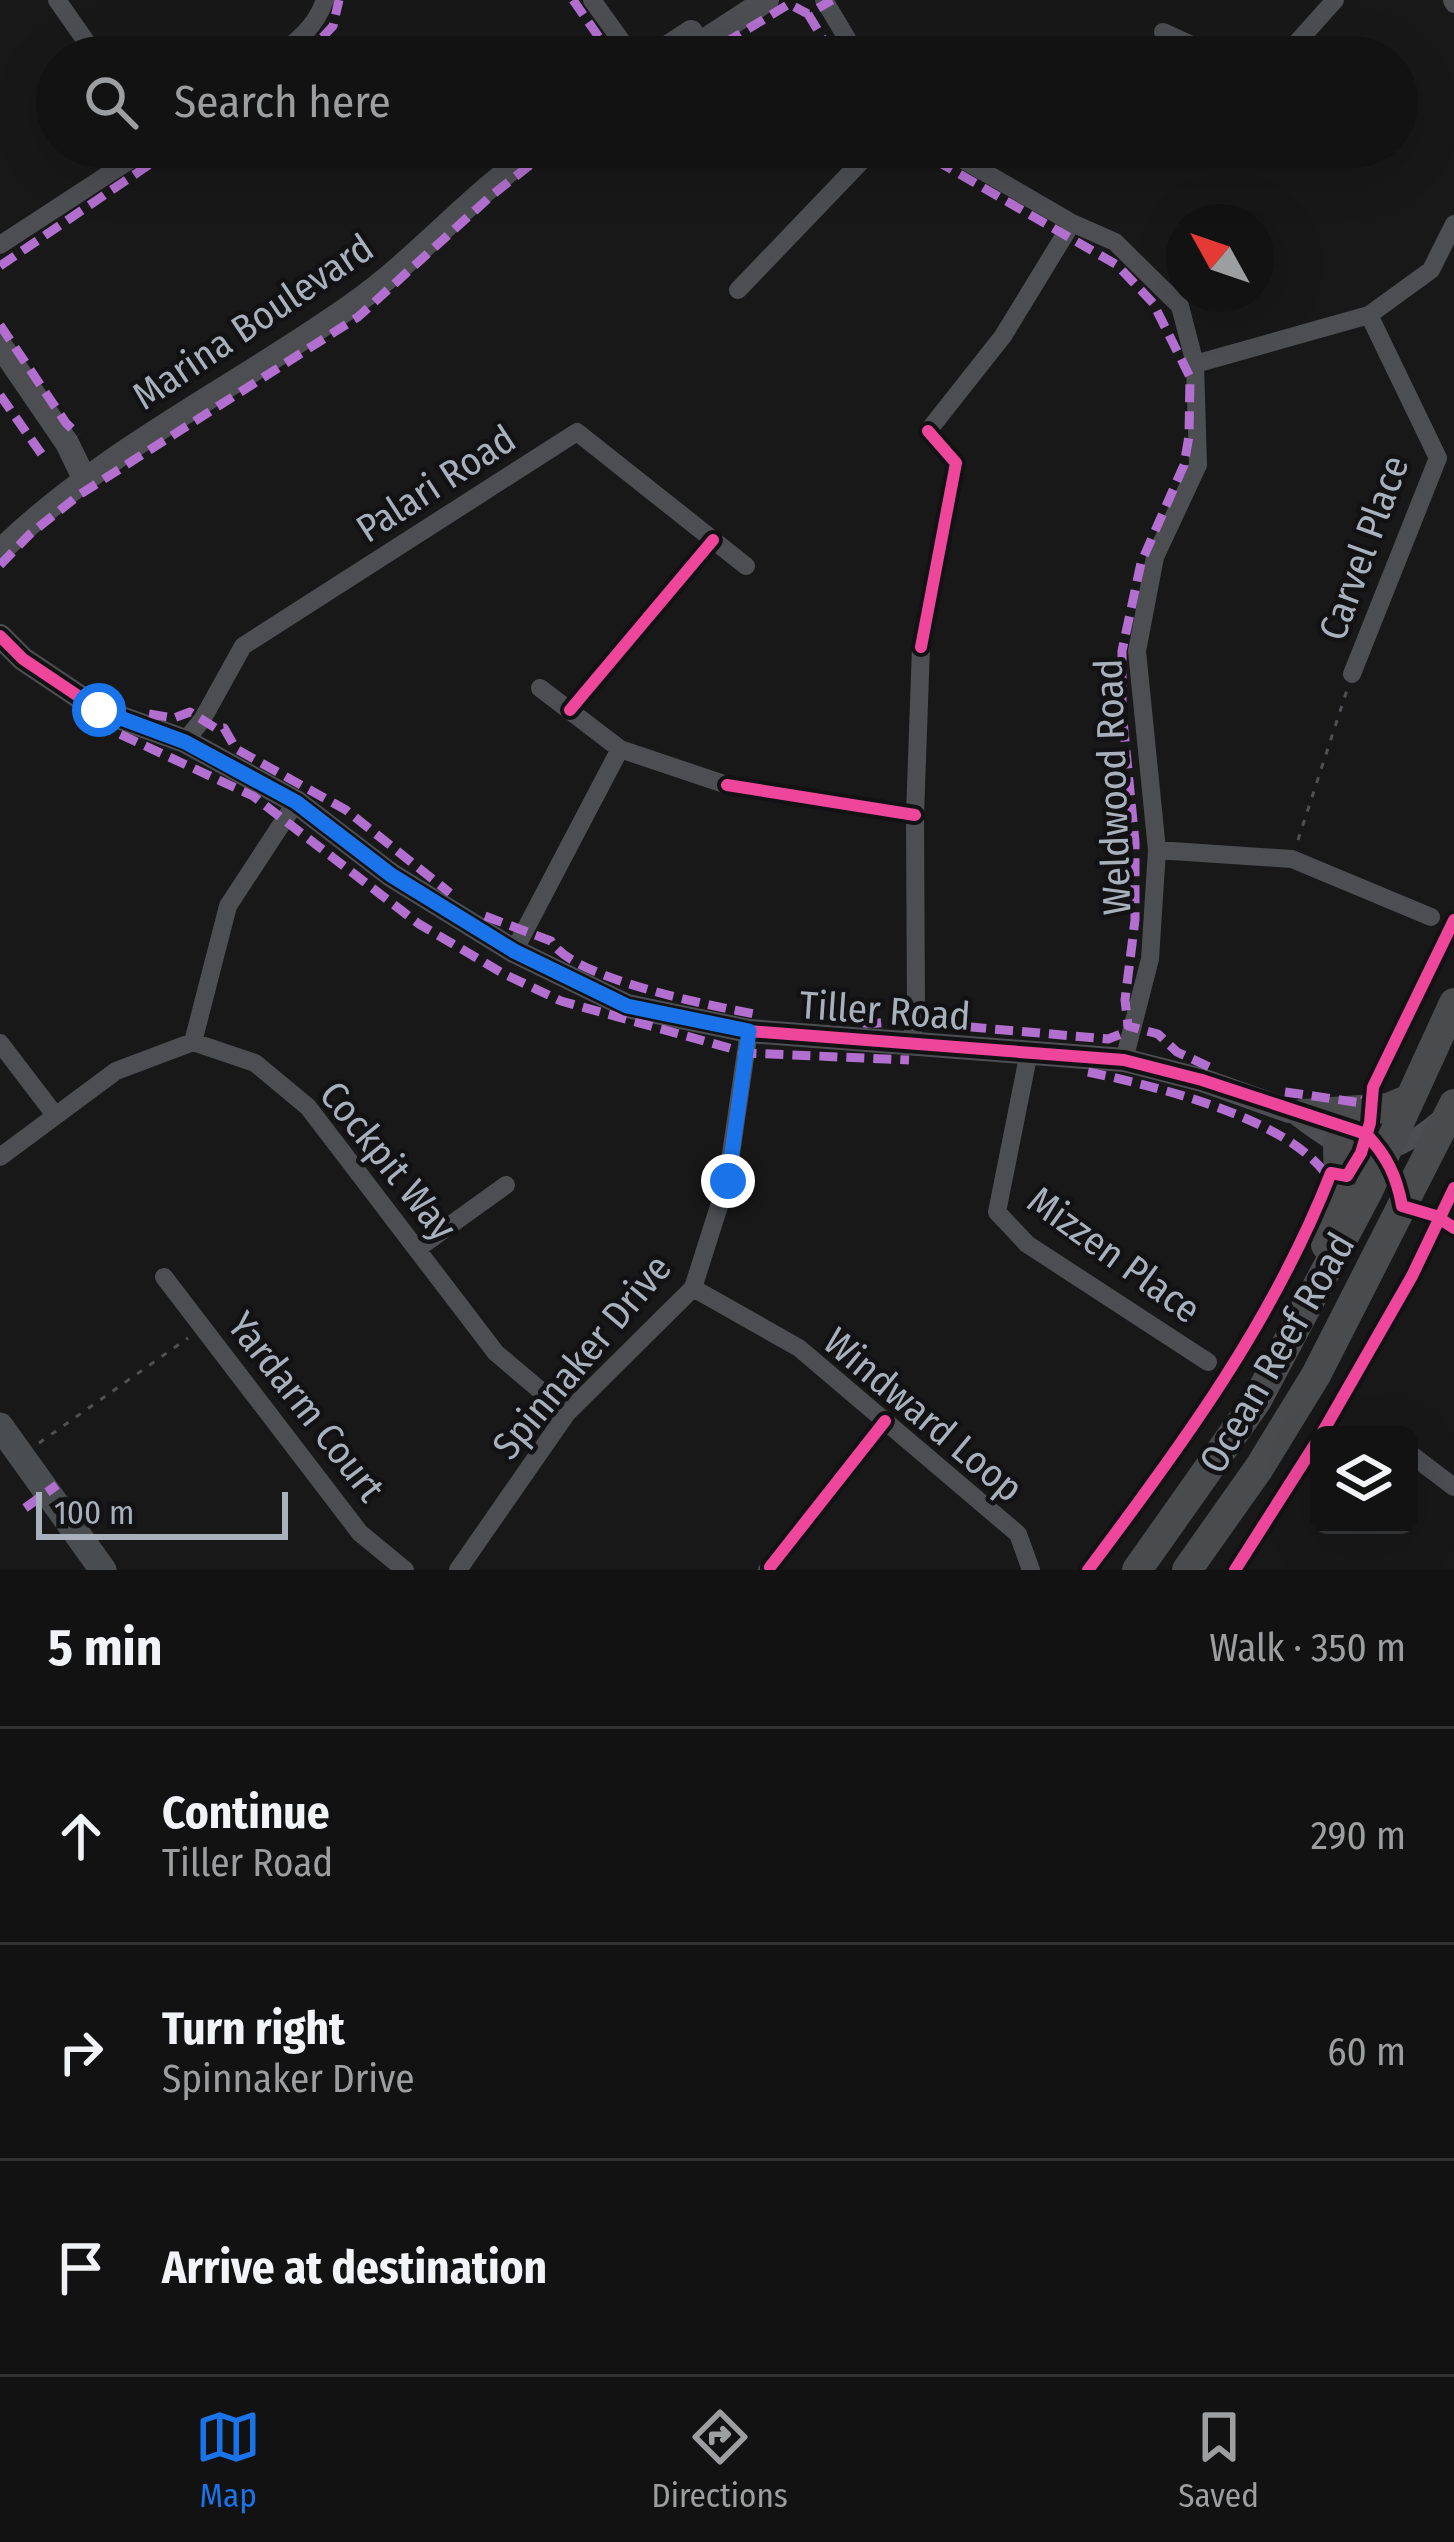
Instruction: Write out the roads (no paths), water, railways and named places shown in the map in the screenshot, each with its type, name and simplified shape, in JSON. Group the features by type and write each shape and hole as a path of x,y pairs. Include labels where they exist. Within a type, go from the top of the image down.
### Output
{"main road":[{"name":"Ocean Reef Road","path":"1137,1570 1257,1400 1384,1153 1454,1003"},
{"path":"1296,1112 1388,1108 1407,1100"},
{"name":"Ocean Reef Road","path":"1187,1570 1287,1424 1381,1253 1453,1107"},
{"path":"1315,1292 1340,1188 1338,1143"},
{"path":"0,1426 103,1570"},
{"path":"0,1451 88,1570"}],"street":[{"path":"57,0 82,36"},
{"path":"302,36 319,16 325,0"},
{"path":"592,0 618,36"},
{"path":"685,36 740,0"},
{"path":"711,36 767,0"},
{"path":"824,0 845,36"},
{"path":"1303,36 1335,0"},
{"path":"1162,32 1171,36"},
{"path":"0,245 118,168"},
{"name":"Marina Boulevard","path":"0,529 337,297 490,168"},
{"name":"Marina Boulevard","path":"0,550 77,474 357,302 513,168"},
{"path":"739,290 855,168"},
{"name":"Weldwood Road","path":"977,168 1072,223 1115,242 1180,306 1195,364 1198,465 1155,557 1137,652 1157,850 1150,959 1124,1060"},
{"path":"928,431 1003,336 1072,223"},
{"path":"1195,364 1369,315 1431,270 1454,224"},
{"name":"Carvel Place","path":"1352,674 1446,461 1369,315"},
{"path":"0,345 77,474"},
{"path":"0,371 77,474"},
{"name":"Palari Road","path":"185,742 243,646 577,432 746,566"},
{"name":"Tiller Road","path":"0,635 22,659 99,710 185,742 296,802 391,875 514,951 627,1006 749,1031 1124,1060 1202,1080 1366,1134 1384,1153"},
{"path":"911,1041 916,1014 915,815 921,647"},
{"path":"539,688 620,749 727,785"},
{"path":"514,951 620,749"},
{"path":"0,1157 116,1071 193,1042 227,906 296,802"},
{"path":"1157,850 1292,859 1431,917"},
{"name":"Spinnaker Drive","path":"458,1570 567,1413 693,1288 728,1181 749,1031"},
{"name":"Cockpit Way","path":"193,1042 255,1063 308,1107 496,1352 567,1413"},
{"path":"0,1043 55,1115"},
{"name":"Mizzen Place","path":"1029,1052 997,1212 1027,1244 1208,1362"},
{"path":"1402,1206 1384,1153 1395,1152 1453,1107"},
{"name":"Tiller Road","path":"1296,1112 1338,1143 1360,1153 1384,1153"},
{"path":"418,1249 506,1185"},
{"name":"Yardarm Court","path":"164,1276 360,1533 405,1570"},
{"name":"Windward Loop","path":"693,1288 800,1348 1018,1534 1031,1570"},
{"path":"1418,1461 1454,1487"}]}
